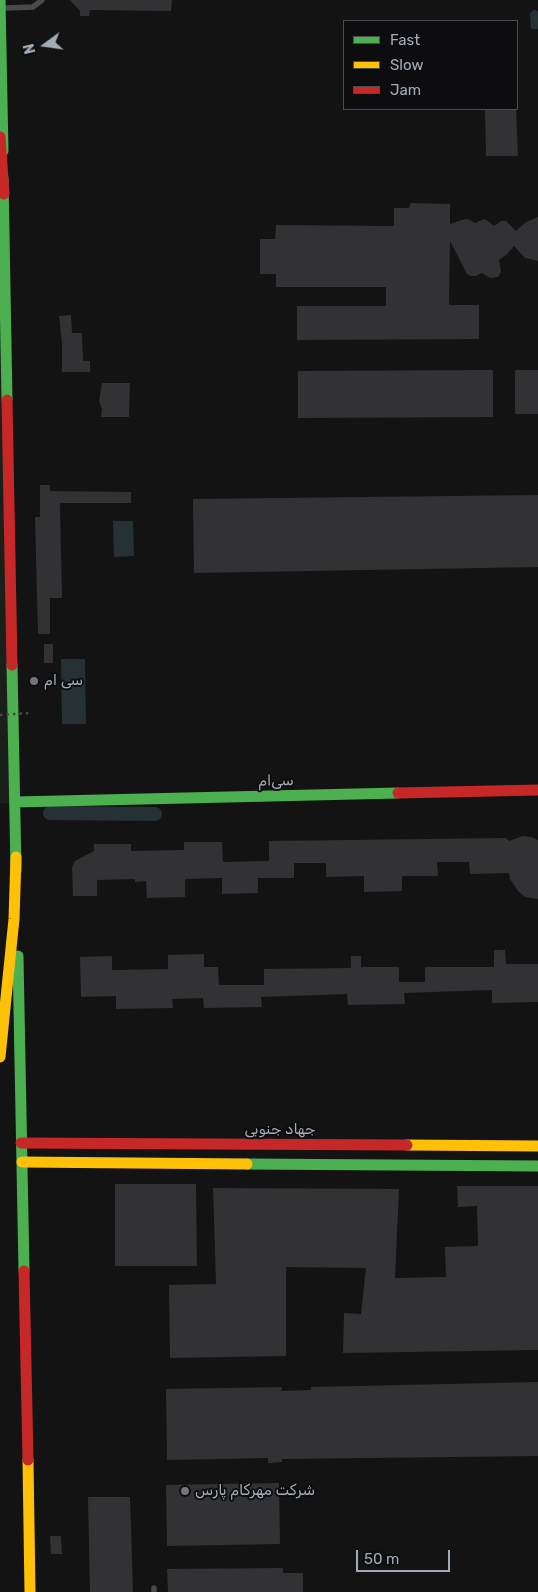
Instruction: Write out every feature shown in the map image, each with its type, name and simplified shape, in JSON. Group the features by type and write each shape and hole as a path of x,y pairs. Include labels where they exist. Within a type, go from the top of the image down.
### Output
{"main road":[{"path":"0,0 30,1592"},
{"path":"0,137 4,194"},
{"name":"سی‌ام","path":"15,802 538,790"},
{"path":"0,1057 14,919 16,857"},
{"name":"جهاد جنوبی","path":"22,1143 538,1146"},
{"path":"22,1162 538,1166"}],"lane":[{"path":"0,8 33,7 42,0"}],"path":[{"path":"0,715 29,713"}],"shaded area":[{"path":"534,10 538,11 538,29 531,29 530,15"},
{"path":"0,253 11,803 0,803"},
{"path":"113,521 133,521 134,556 114,557"},
{"path":"61,659 85,659 86,724 62,724"}],"building":[{"path":"70,0 172,0 171,11 90,10 89,16 80,16 80,11"},
{"path":"485,110 516,110 518,156 486,156"},
{"path":"411,203 450,204 450,224 465,219 475,223 484,219 494,226 501,221 506,221 516,231 526,222 538,217 538,261 525,258 514,246 499,260 501,272 498,277 490,278 482,273 471,276 467,274 450,241 449,305 479,305 479,339 297,340 297,306 386,306 386,287 276,287 276,274 260,274 260,239 275,239 276,225 394,226 394,208 409,208"},
{"path":"71,315 72,333 82,333 83,361 90,361 90,372 62,372 62,343 59,316"},
{"path":"493,370 493,417 298,418 298,371"},
{"path":"515,370 538,370 538,414 515,414"},
{"path":"102,383 130,383 129,417 101,417 102,409 99,401"},
{"path":"40,485 50,485 50,491 131,492 131,503 60,503 62,598 50,598 50,634 38,634 35,517 40,517"},
{"path":"538,495 538,567 194,573 193,499"},
{"path":"44,644 53,644 53,663 44,663"},
{"path":"523,836 538,840 538,899 525,897 518,891 510,879 509,873 470,874 469,862 437,862 438,876 402,876 402,891 364,892 364,876 326,877 326,863 294,863 294,878 258,878 258,893 222,894 222,878 185,879 185,897 147,898 146,881 135,882 135,879 97,880 97,896 73,896 72,867 75,861 94,851 94,844 131,844 131,851 184,850 184,842 222,842 223,862 269,861 269,841 506,838 509,841"},
{"path":"494,950 505,950 506,964 538,964 538,1002 492,1003 492,990 404,993 405,1004 348,1005 347,994 261,997 262,1007 204,1008 203,998 172,999 173,1008 116,1009 116,996 81,997 80,957 112,956 112,970 168,969 168,955 204,954 204,967 218,967 219,985 264,985 264,969 351,968 351,956 361,956 361,967 399,967 399,982 425,982 425,967 494,967"},
{"path":"115,1184 196,1184 197,1266 115,1266"},
{"path":"457,1186 538,1186 538,1350 343,1353 344,1313 361,1314 366,1268 286,1267 286,1356 170,1358 169,1285 216,1284 213,1188 399,1189 395,1278 446,1277 445,1247 478,1246 477,1206 458,1207"},
{"path":"538,1382 538,1456 282,1459 282,1462 268,1463 268,1458 167,1460 166,1389 282,1387 281,1391 311,1390 311,1387"},
{"path":"279,1483 280,1544 167,1546 166,1485"},
{"path":"88,1497 130,1497 133,1592 90,1592"},
{"path":"50,1536 61,1536 62,1554 51,1554"},
{"path":"283,1568 283,1573 303,1573 303,1592 168,1592 167,1569"}],"waterway":[{"path":"50,813 155,814"}],"traffic: fast":[{"path":"0,0 3,151"},
{"path":"3,178 7,400"},
{"path":"12,665 16,871"},
{"path":"15,802 398,793"},
{"path":"18,956 24,1271"},
{"path":"247,1164 538,1166"}],"traffic: slow":[{"path":"0,1057 14,919 16,857"},
{"path":"407,1145 538,1146"},
{"path":"22,1162 247,1164"},
{"path":"28,1460 30,1592"}],"traffic: jam":[{"path":"0,137 4,194"},
{"path":"7,400 12,665"},
{"path":"398,793 538,790"},
{"path":"21,1143 407,1145"},
{"path":"24,1271 28,1460"}],"place":[{"name":"سی ام","path":"34,681"},
{"name":"شرکت مهرکام پارس","path":"185,1491"}]}
